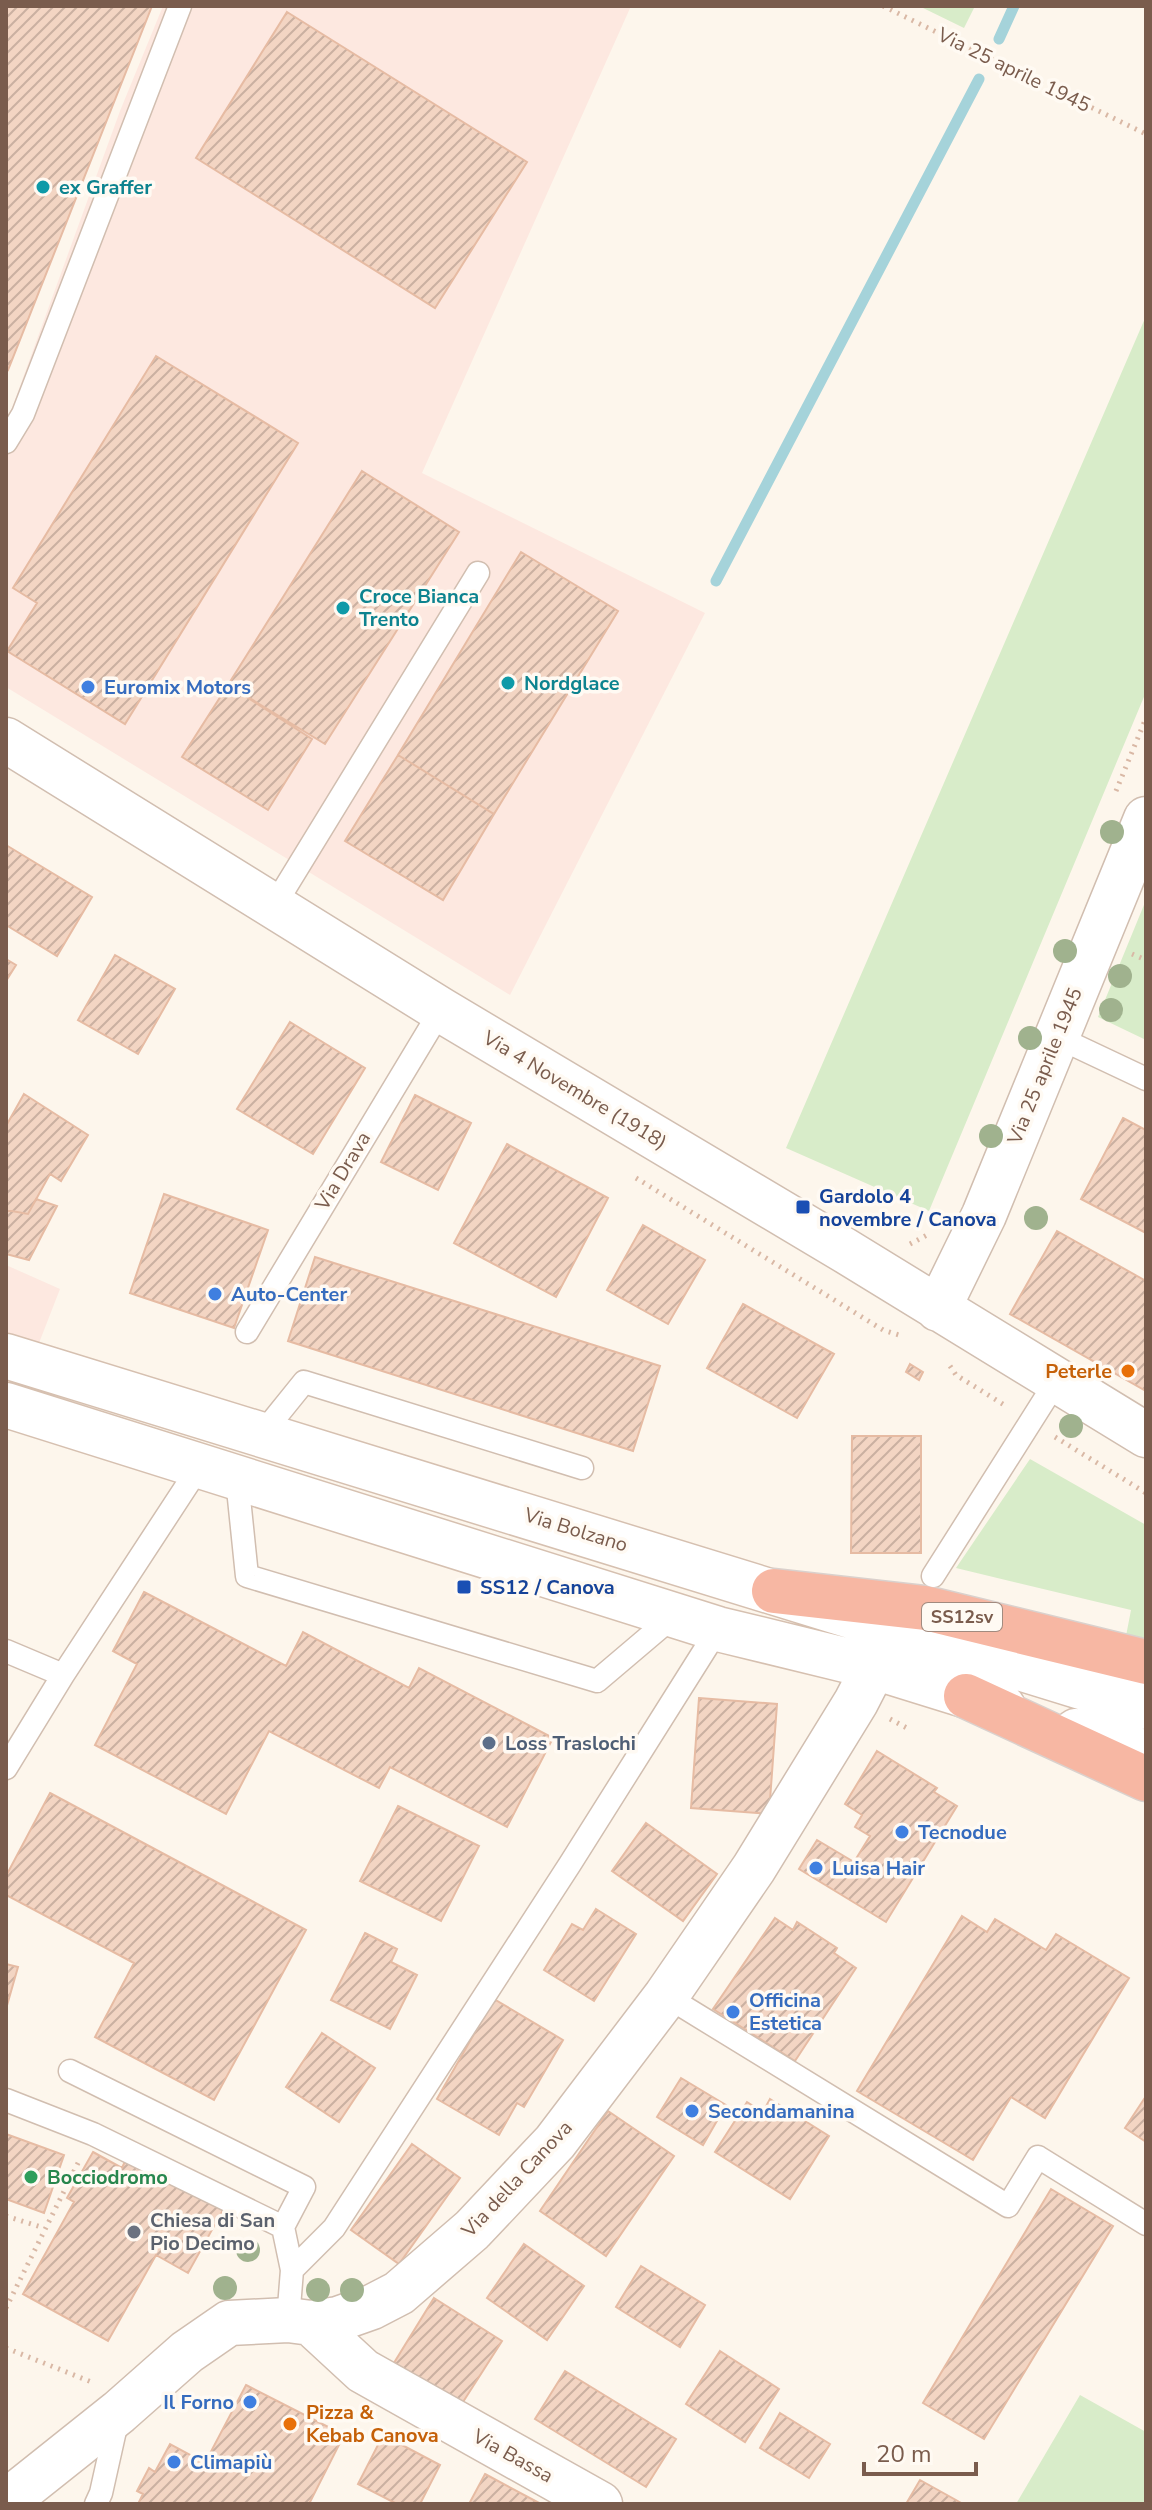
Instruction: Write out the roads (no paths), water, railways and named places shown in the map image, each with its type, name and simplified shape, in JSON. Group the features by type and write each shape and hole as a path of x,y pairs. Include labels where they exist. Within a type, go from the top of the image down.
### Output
{"highway":[{"name":"SS12sv","path":"774,1591 925,1608 1146,1662"},
{"path":"966,1696 1146,1779"}],"street":[{"name":"Via 4 Novembre (1918)","path":"6,740 441,1010 844,1250 1146,1435"},
{"name":"Via 25 aprile 1945","path":"938,1309 984,1215 1146,819"},
{"name":"Via Bolzano","path":"6,1356 1146,1707"},
{"path":"6,1405 676,1614 865,1684 966,1696 1146,1753"},
{"name":"Via della Canova","path":"6,2502 111,2399 229,2323 338,2319 399,2293 472,2230 555,2142 666,1996 754,1868 865,1684"},
{"name":"Via Bassa","path":"300,2322 363,2371 600,2504"}],"lane":[{"path":"6,442 23,414 180,6"},
{"path":"274,906 478,573"},
{"name":"Via Drava","path":"247,1332 441,1010"},
{"path":"1057,1037 1146,1079"},
{"path":"933,1576 1057,1380"},
{"path":"262,1434 304,1382 582,1468"},
{"path":"218,1473 247,1576 597,1681 676,1614"},
{"path":"6,1768 63,1675 218,1473"},
{"path":"292,2270 334,2228 718,1629"},
{"path":"6,1651 63,1675"},
{"path":"666,1996 1008,2206 1038,2157 1146,2224"},
{"path":"70,2071 304,2187 283,2227 300,2322"},
{"path":"6,2100 93,2134 283,2227"},
{"path":"96,2504 101,2493 111,2399"}],"waterway":[{"path":"999,39 1014,6"},
{"path":"716,581 979,79"}],"place":[{"name":"ex Graffer","path":"43,187"},
{"name":"Croce Bianca Trento","path":"343,608"},
{"name":"Nordglace","path":"508,683"},
{"name":"Euromix Motors","path":"88,687"},
{"name":"Gardolo 4 novembre / Canova","path":"803,1207"},
{"name":"Auto-Center","path":"215,1294"},
{"name":"Peterle","path":"1128,1371"},
{"name":"SS12 / Canova","path":"464,1587"},
{"name":"Loss Traslochi","path":"489,1743"},
{"name":"Tecnodue","path":"902,1832"},
{"name":"Luisa Hair","path":"816,1868"},
{"name":"Officina Estetica","path":"733,2012"},
{"name":"Secondamanina","path":"692,2111"},
{"name":"Bocciodromo","path":"31,2177"},
{"name":"Chiesa di San Pio Decimo","path":"134,2232"},
{"name":"Il Forno","path":"250,2402"},
{"name":"Pizza & Kebab Canova","path":"290,2424"},
{"name":"Climapiù","path":"174,2462"}]}
